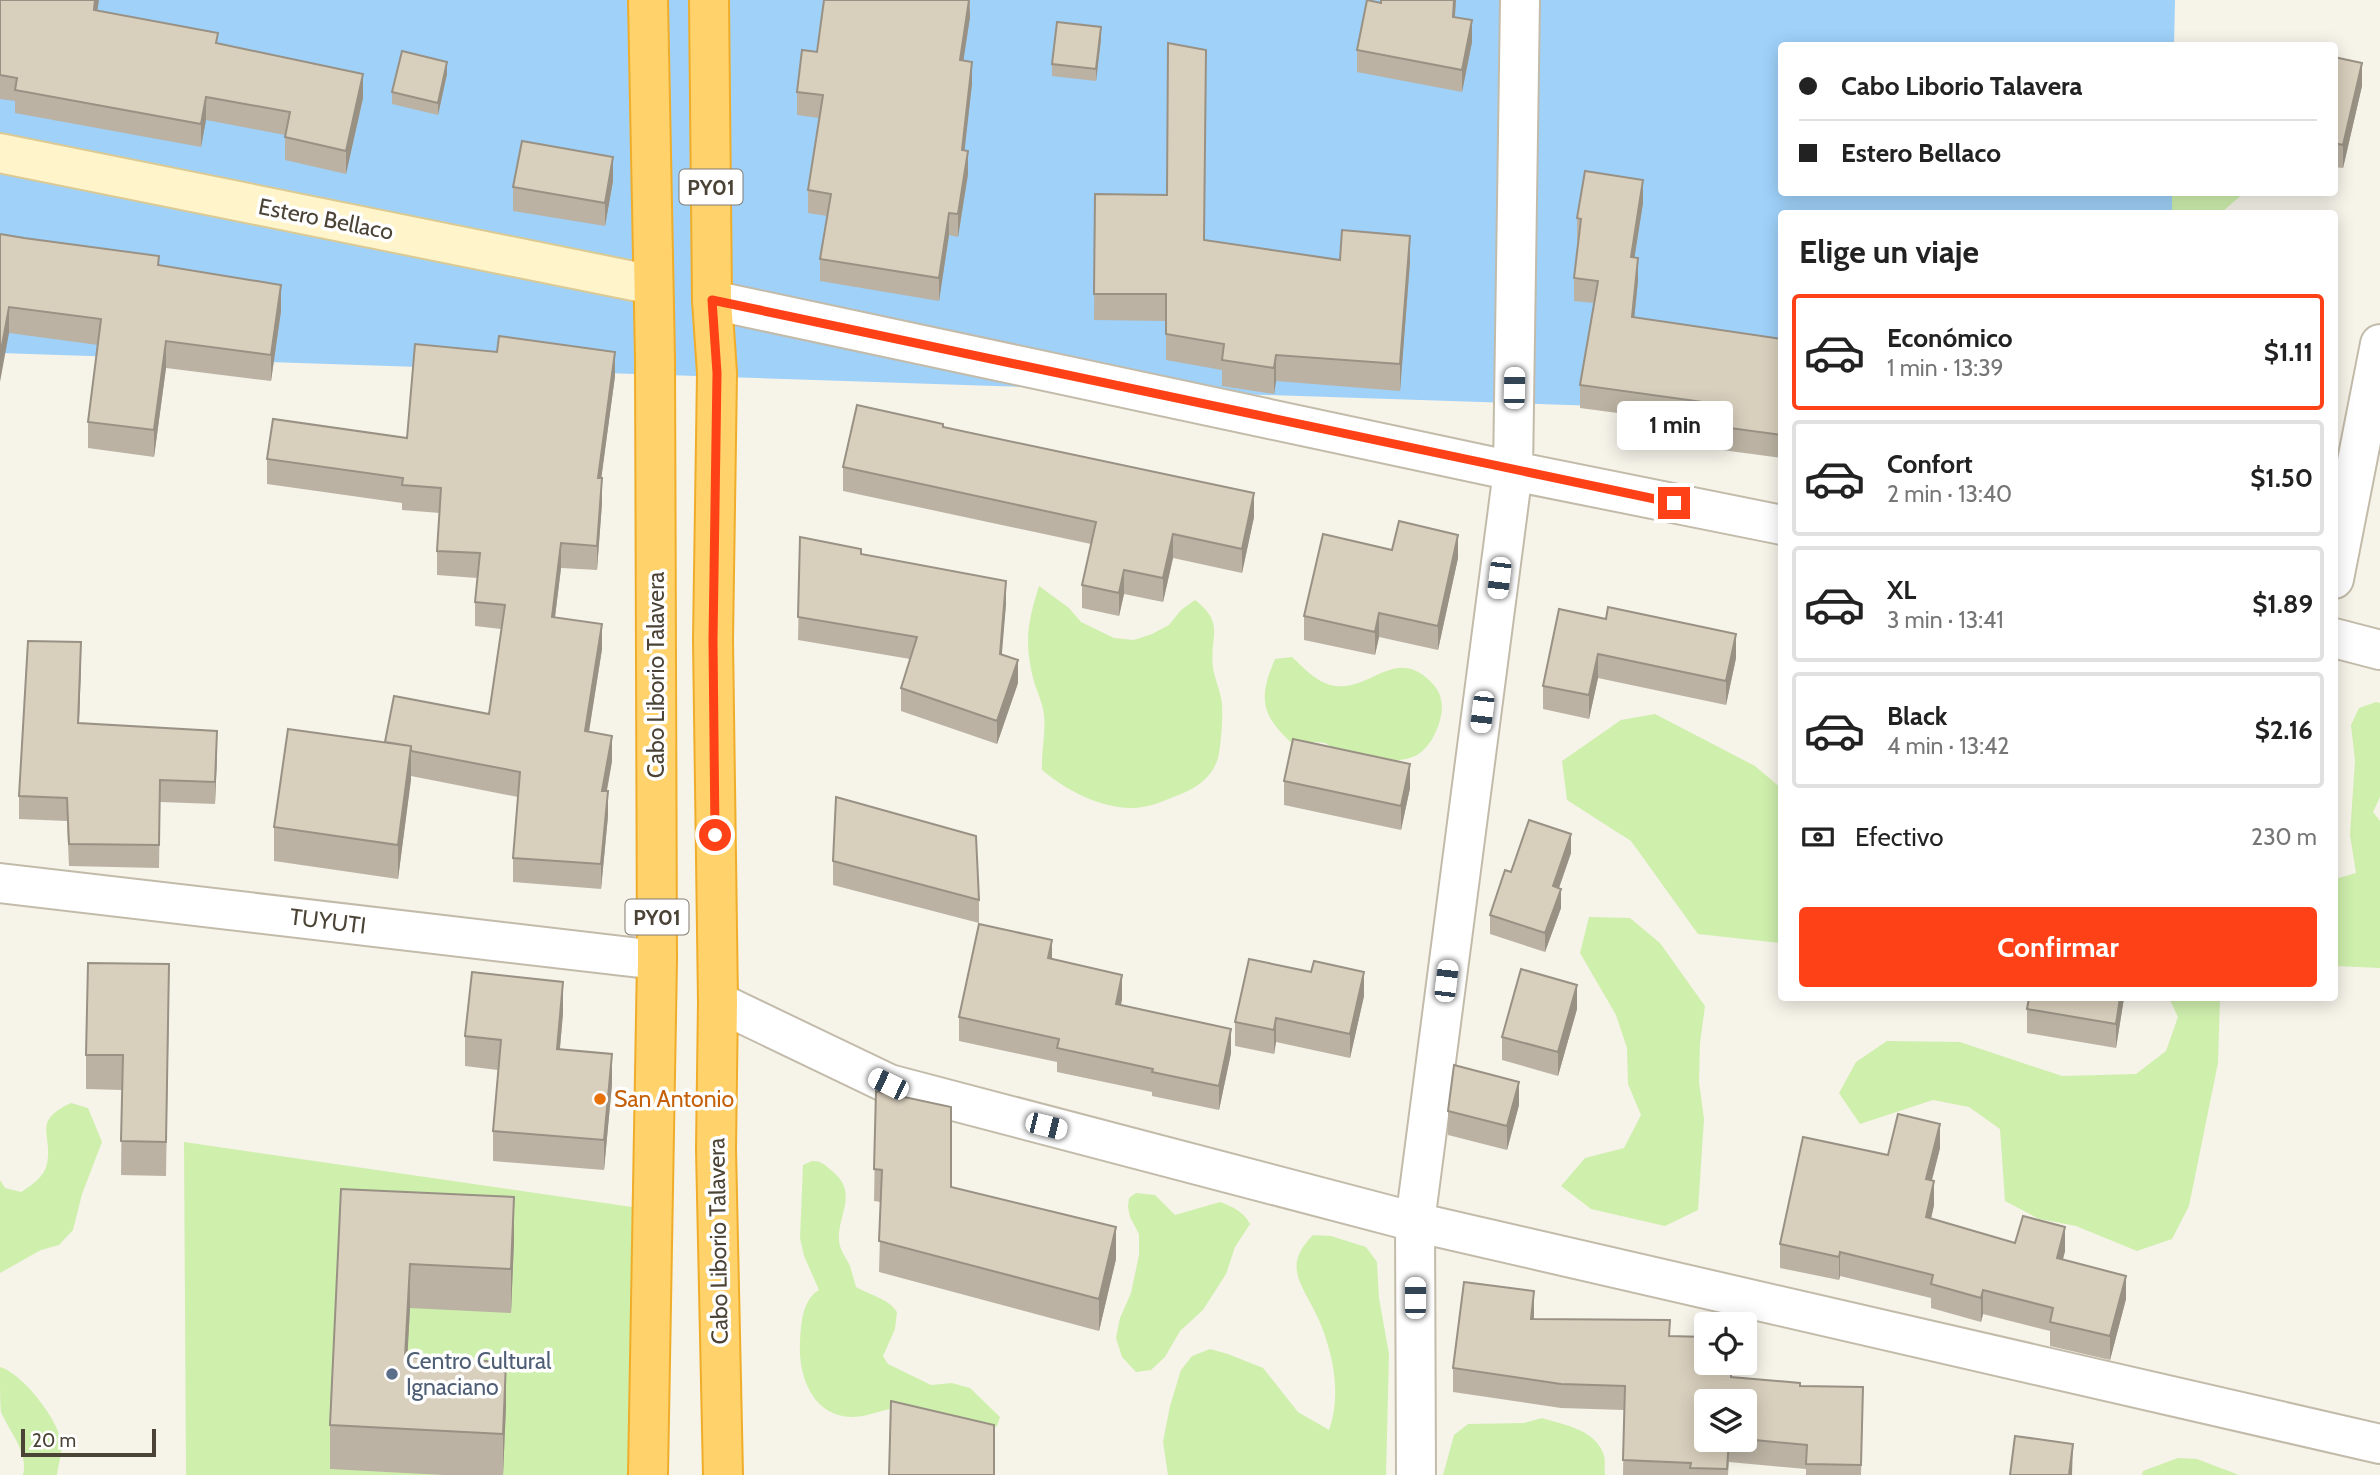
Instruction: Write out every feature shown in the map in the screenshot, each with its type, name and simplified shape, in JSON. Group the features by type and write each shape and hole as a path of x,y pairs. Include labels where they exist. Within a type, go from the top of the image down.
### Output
{"highway":[{"name":"Cabo Liborio Talavera","path":"648,1475 657,960 655,387 649,0"},
{"name":"Cabo Liborio Talavera","path":"709,0 712,300 717,373 713,640 718,1002 716,1149 723,1475"}],"street":[{"path":"1416,1475 1415,1222 1513,471 1520,0"},
{"name":"Estero Bellaco","path":"0,153 653,285"},
{"path":"712,300 1513,471 1778,524"},
{"path":"2338,559 2380,344"},
{"path":"2338,639 2380,650"},
{"name":"TUYUTI","path":"0,883 657,960"},
{"path":"718,1002 888,1084 1415,1222 2380,1444"}],"green space":[{"path":"2022,196 2240,196 2224,210 2006,210"},
{"path":"1039,586 1069,608 1081,622 1114,638 1134,640 1152,634 1169,625 1181,610 1195,600 1205,608 1213,624 1213,668 1222,717 1218,758 1204,780 1187,791 1158,803 1123,808 1086,797 1062,785 1042,770 1044,715 1030,665 1028,642"},
{"path":"1292,657 1318,679 1336,686 1349,686 1394,669 1406,668 1417,672 1434,685 1441,699 1442,709 1437,730 1417,755 1391,761 1351,756 1325,743 1293,744 1274,724 1266,706 1265,696 1275,659"},
{"path":"2380,703 2380,797 2373,812 2380,821 2380,968 2338,966 2338,878 2356,873 2350,835 2355,761 2351,725 2359,708"},
{"path":"1655,714 1755,766 1778,785 1778,943 1698,934 1631,841 1567,800 1562,761 1621,720"},
{"path":"1589,917 1630,918 1660,943 1705,1006 1700,1043 1699,1082 1704,1119 1698,1210 1665,1226 1591,1209 1561,1186 1585,1158 1624,1148 1641,1115 1628,1084 1627,1048 1616,1015 1580,953"},
{"path":"2170,1001 2220,1001 2218,1063 2189,1206 2172,1239 2137,1251 2076,1226 2039,1219 2005,1201 2000,1129 1969,1107 1933,1100 1860,1124 1839,1093 1856,1062 1887,1041 1960,1042 2062,1076 2136,1074 2166,1051 2178,1017"},
{"path":"71,1103 88,1108 102,1142 82,1194 73,1230 59,1245 41,1250 0,1273 0,1180 5,1188 21,1192 40,1177 47,1164 47,1122 51,1116"},
{"name":"Centro Cultural Ignaciano","path":"184,1142 632,1207 630,1475 186,1475"},
{"path":"812,1161 826,1166 840,1179 844,1187 846,1195 839,1241 856,1287 884,1300 897,1312 895,1329 883,1356 888,1364 931,1385 952,1383 970,1388 1000,1417 997,1426 989,1430 905,1407 859,1417 838,1415 827,1410 811,1392 805,1381 800,1356 801,1328 806,1306 813,1294 819,1290 804,1256 800,1238 803,1165"},
{"path":"1136,1193 1155,1195 1175,1215 1220,1202 1241,1213 1250,1224 1235,1247 1226,1274 1203,1310 1180,1331 1165,1357 1151,1370 1136,1372 1122,1357 1116,1338 1120,1318 1131,1293 1139,1255 1139,1234 1128,1207 1129,1198"},
{"path":"1313,1235 1331,1236 1366,1247 1377,1262 1379,1298 1389,1354 1386,1475 1168,1475 1163,1442 1181,1370 1192,1356 1210,1349 1263,1368 1298,1412 1329,1430 1335,1402 1332,1359 1318,1318 1301,1286 1297,1267 1303,1246"},
{"path":"0,1367 28,1387 53,1421 61,1446 57,1475 23,1475 21,1450 1,1412"},
{"path":"1542,1418 1577,1429 1593,1438 1604,1455 1605,1475 1443,1475 1454,1435 1468,1424 1524,1423"},
{"path":"2178,1458 2197,1459 2239,1475 2142,1475 2143,1471"}],"water":[{"path":"0,0 2175,0 2174,42 1778,42 1778,196 2172,196 2172,210 1778,210 1778,412 0,353"}],"building":[{"path":"0,0 95,0 94,10 218,33 216,43 363,74 346,151 285,137 290,112 206,97 201,124 15,90 17,78 0,75"},
{"path":"824,0 969,0 960,60 972,62 962,150 968,151 958,214 949,213 939,278 820,259 831,194 808,190 823,95 797,92 802,50 817,52"},
{"path":"1367,0 1381,3 1381,0 1454,0 1453,17 1472,20 1462,70 1357,50"},
{"path":"1057,22 1101,27 1096,69 1052,64"},
{"path":"1168,43 1206,50 1204,240 1340,260 1342,230 1410,236 1400,364 1276,355 1274,368 1222,360 1224,344 1166,334 1166,294 1094,294 1095,194 1167,195"},
{"path":"402,51 447,62 438,103 392,92"},
{"path":"2338,58 2362,63 2343,145 2338,144"},
{"path":"522,141 613,157 605,203 513,187"},
{"path":"1585,171 1643,180 1631,257 1638,258 1632,317 1778,338 1778,434 1722,427 1725,405 1580,385 1598,281 1574,278 1581,219 1577,218"},
{"path":"0,234 159,256 158,265 281,285 271,355 166,341 154,430 88,422 101,319 9,307 0,356"},
{"path":"499,336 615,352 598,478 602,478 597,546 561,543 552,617 602,624 585,731 612,736 602,791 608,791 601,864 513,858 520,772 411,751 411,746 385,742 394,696 489,714 505,605 475,602 480,553 437,551 441,488 402,485 403,478 267,459 273,419 407,438 415,344 497,352"},
{"path":"857,405 943,424 943,427 1254,493 1242,549 1173,534 1163,578 1124,570 1119,593 1082,585 1096,522 843,467"},
{"path":"1399,521 1458,535 1438,626 1379,613 1375,632 1304,616 1323,534 1392,550"},
{"path":"800,537 861,549 861,554 1006,581 1000,654 1018,660 997,721 901,688 917,637 798,617"},
{"path":"1608,607 1736,634 1726,681 1598,654 1589,695 1543,686 1559,609 1606,619"},
{"path":"28,641 81,642 78,723 217,731 215,782 160,780 159,845 69,844 67,798 19,796"},
{"path":"288,729 411,746 398,845 274,827"},
{"path":"1293,739 1410,764 1401,806 1284,781"},
{"path":"836,797 976,836 979,900 833,861"},
{"path":"1529,820 1571,834 1553,886 1561,889 1545,933 1490,915 1505,870 1511,872"},
{"path":"979,924 1052,940 1048,958 1122,975 1116,1004 1231,1029 1219,1086 1057,1048 1059,1039 959,1017"},
{"path":"1249,959 1311,972 1314,961 1364,972 1350,1034 1276,1018 1274,1030 1235,1022"},
{"path":"88,963 169,964 166,1142 121,1141 123,1055 86,1055"},
{"path":"1521,969 1577,985 1558,1052 1502,1037"},
{"path":"472,972 563,982 557,1049 612,1054 604,1140 493,1131 501,1040 465,1036"},
{"path":"2028,1001 2120,1001 2116,1024 2027,1009"},
{"path":"1454,1065 1519,1082 1507,1126 1448,1111"},
{"path":"876,1091 951,1107 951,1187 1116,1227 1099,1299 879,1241 882,1170 874,1169"},
{"path":"1898,1114 1940,1124 1926,1179 1934,1181 1926,1217 2015,1243 2023,1216 2065,1227 2057,1258 2126,1276 2110,1336 2050,1322 2053,1308 1983,1290 1981,1298 1931,1284 1933,1275 1840,1252 1839,1257 1780,1244 1803,1137 1888,1155"},
{"path":"341,1189 514,1197 511,1269 410,1264 405,1357 506,1362 503,1434 330,1425"},
{"path":"1464,1282 1534,1291 1531,1319 1670,1320 1669,1336 1694,1337 1694,1375 1731,1375 1800,1383 1800,1386 1863,1387 1861,1465 1806,1464 1807,1445 1757,1440 1757,1389 1694,1389 1694,1452 1728,1452 1727,1469 1690,1468 1691,1463 1623,1460 1625,1386 1561,1384 1453,1368"},
{"path":"891,1401 994,1425 994,1475 889,1475"},
{"path":"2015,1436 2073,1444 2069,1475 2010,1475"}],"place":[{"name":"San Antonio","path":"600,1099"},
{"name":"Centro Cultural Ignaciano","path":"392,1374"}],"route":[{"path":"715,835 713,640 717,373 712,300 1674,503"}]}
